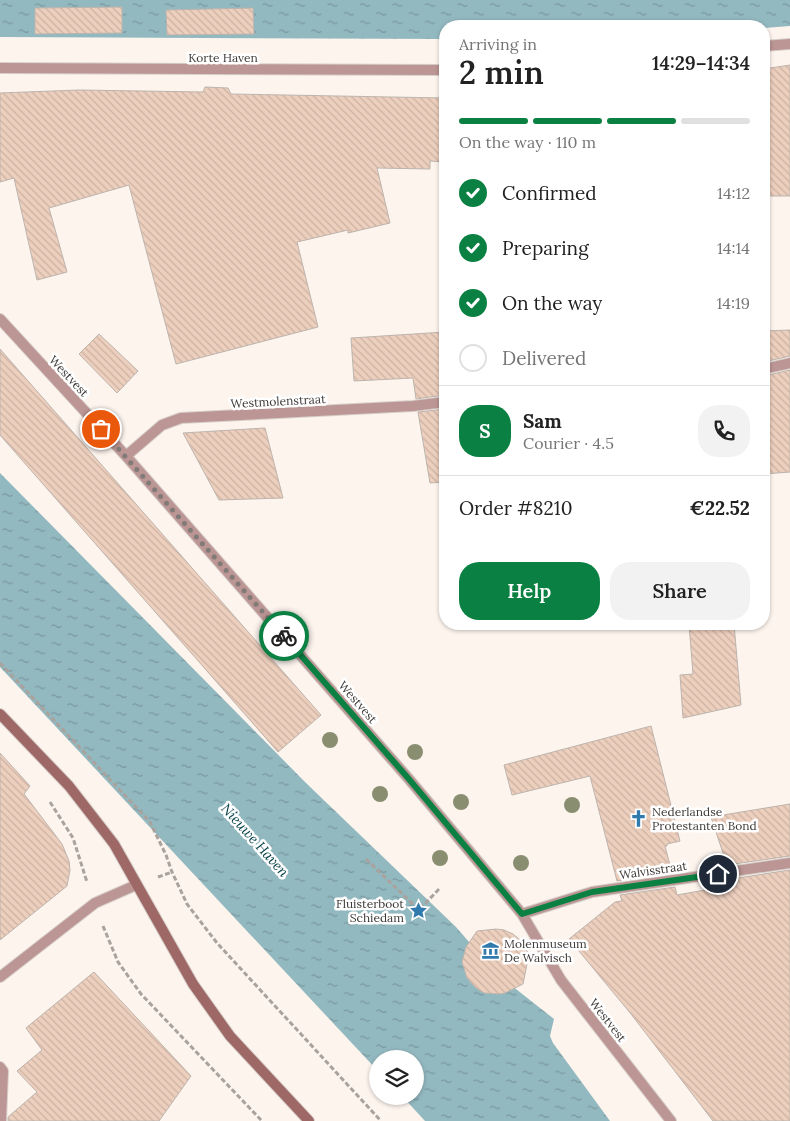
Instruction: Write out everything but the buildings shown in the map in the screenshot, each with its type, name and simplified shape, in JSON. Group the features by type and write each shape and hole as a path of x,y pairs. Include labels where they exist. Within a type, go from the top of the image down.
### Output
{"street":[{"path":"770,46 790,44"},
{"name":"Korte Haven","path":"0,68 439,70"},
{"name":"Westvest","path":"0,320 126,456 408,778 522,914 561,980 671,1121"},
{"path":"770,368 790,363"},
{"name":"Westmolenstraat","path":"126,456 162,424 181,418 413,406 439,403"},
{"path":"0,714 69,786 114,844 193,984 230,1036 309,1121"},
{"name":"Walvisstraat","path":"522,914 592,892 790,863"},
{"path":"0,977 95,903 136,885"},
{"path":"0,1067 3,1071 1,1121"}],"path":[{"path":"0,662 150,822 187,904 217,943 381,1121"},
{"path":"44,796 50,802 73,838 82,871 118,962 140,994 262,1121"},
{"path":"366,859 419,910 440,888"}],"water":[{"path":"0,0 790,0 790,26 770,28 770,20 439,20 439,39 0,37"},
{"name":"Nieuwe Haven","path":"0,473 306,783 456,927 497,974 554,1019 550,1036 553,1043 610,1121 425,1121 410,1105 424,1105 424,1050 369,1050 369,1061 0,667"}],"way so far":[{"path":"101,429 284,636"}],"place":[{"name":"Nederlandse Protestanten Bond","path":"638,818"},
{"name":"Fluisterboot Schiedam","path":"418,910"},
{"name":"Molenmuseum De Walvisch","path":"490,950"}],"route":[{"path":"284,636 408,778 522,914 592,892 718,874"}]}
